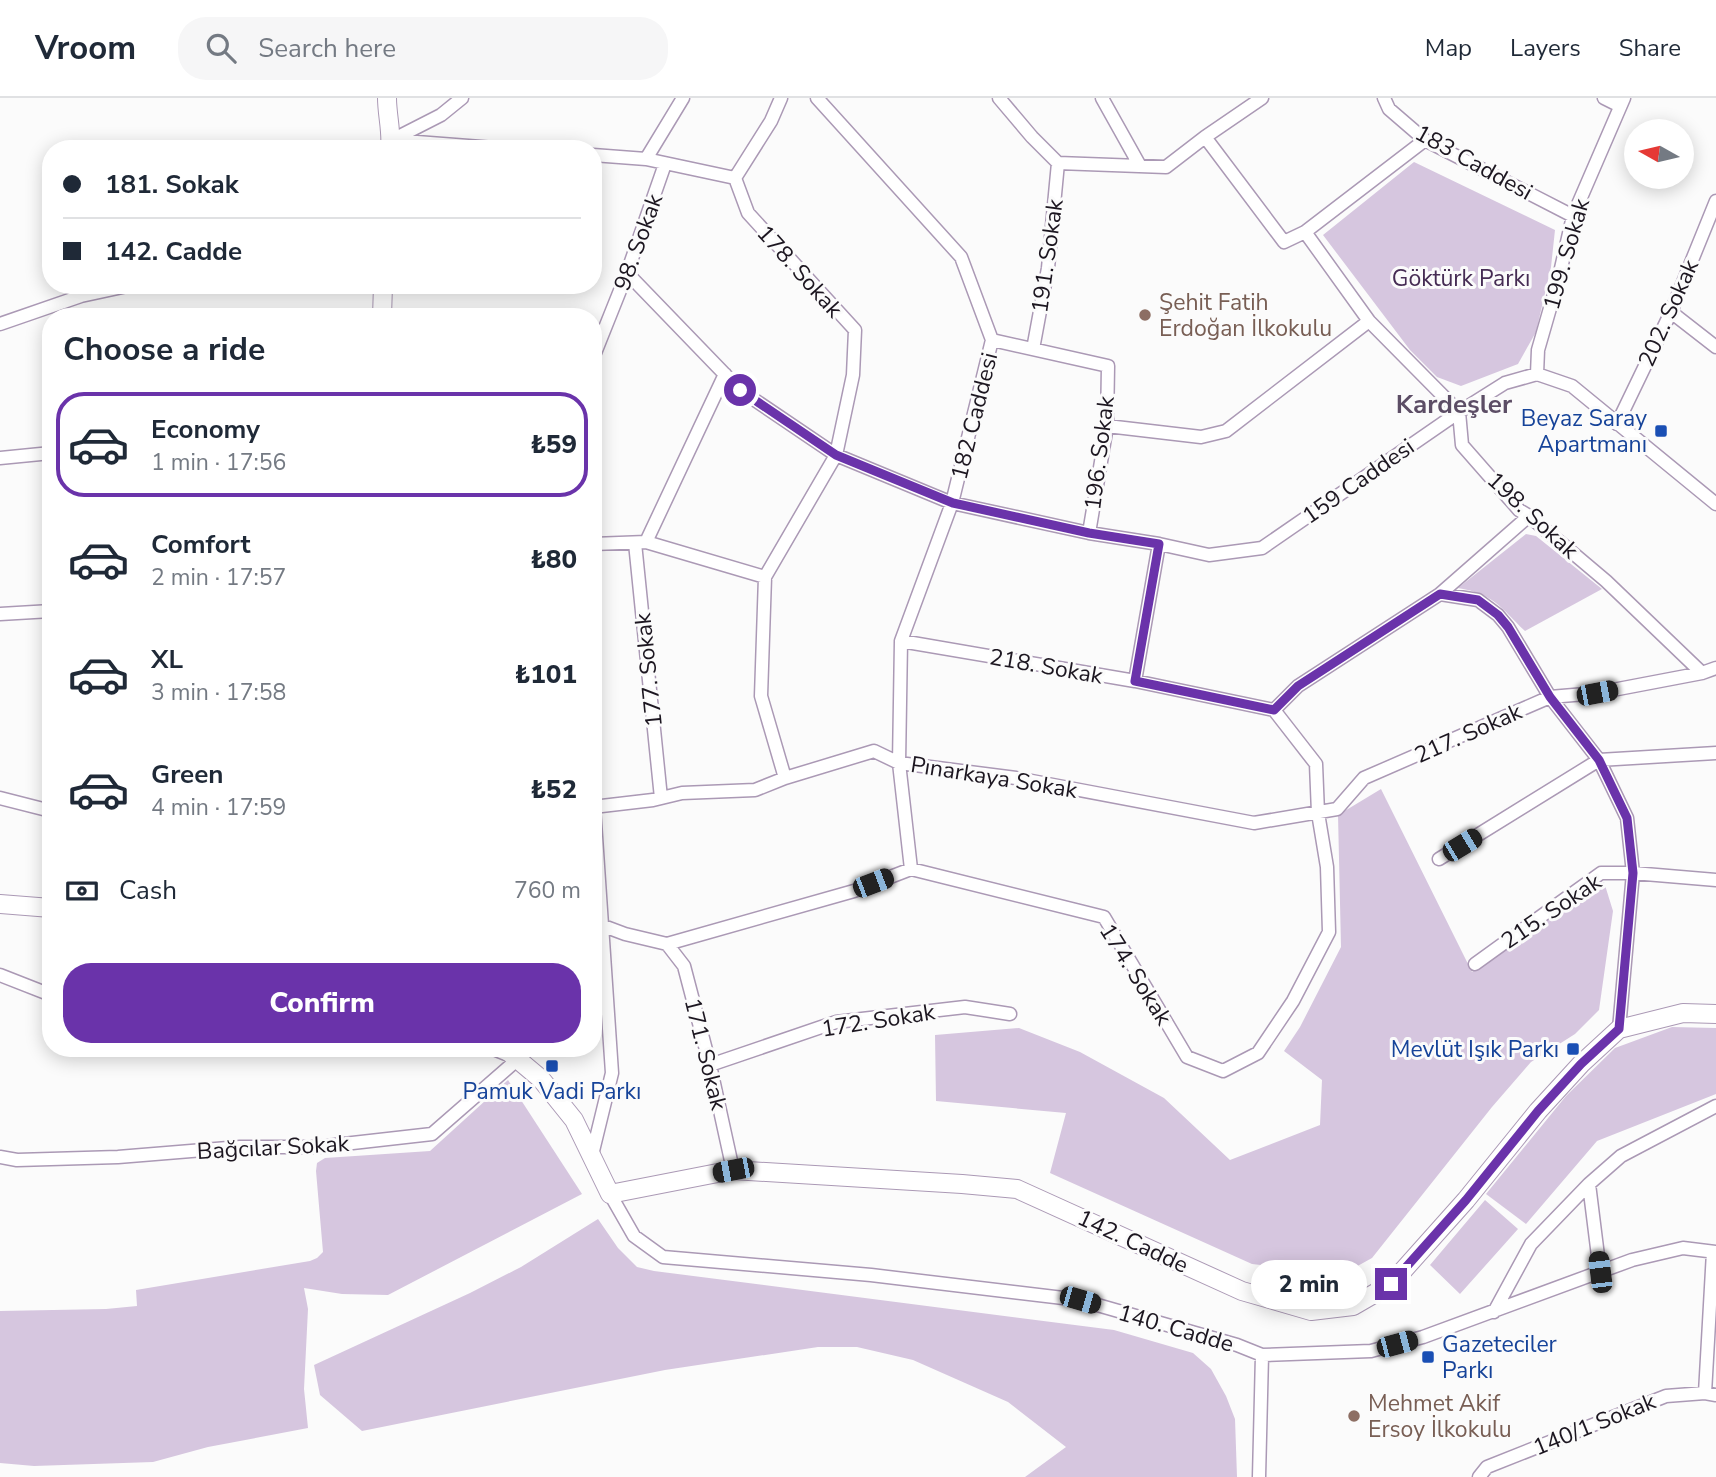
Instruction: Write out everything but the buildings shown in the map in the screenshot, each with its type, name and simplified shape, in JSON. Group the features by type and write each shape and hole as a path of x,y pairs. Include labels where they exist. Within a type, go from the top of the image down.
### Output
{"street":[{"path":"387,98 391,140"},
{"path":"398,140 441,115 462,98"},
{"path":"646,159 683,98"},
{"path":"602,156 646,159 735,178 771,121 781,98"},
{"name":"182 Caddesi","path":"817,98 961,257 992,340 953,503 901,641 900,763 911,869"},
{"path":"999,98 1031,137 1058,163 1166,167 1262,98"},
{"path":"1102,98 1140,166"},
{"name":"183 Caddesi","path":"1384,98 1389,109 1425,140 1573,216"},
{"path":"1604,98 1622,102"},
{"name":"199. Sokak","path":"1537,374 1538,350 1573,216 1622,102"},
{"path":"1205,137 1284,242 1305,232 1425,140"},
{"name":"191. Sokak","path":"1032,349 1048,268 1058,163"},
{"name":"98. Sokak","path":"602,336 665,164"},
{"name":"178. Sokak","path":"735,178 748,213 855,330 853,375 836,455 765,578 761,696 785,778"},
{"name":"202. Sokak","path":"1617,424 1671,312 1716,201"},
{"path":"1305,232 1369,321 1459,412"},
{"name":"159 Caddesi","path":"627,273 740,390 836,455 953,503 1089,533 1209,555 1262,548 1459,412 1505,383 1537,374"},
{"path":"46,308 90,294"},
{"path":"0,324 42,309"},
{"path":"1671,312 1716,347"},
{"path":"1107,426 1201,437 1226,430 1369,321"},
{"name":"196. Sokak","path":"992,340 1108,366 1107,426 1089,533"},
{"path":"641,542 725,374"},
{"path":"1537,374 1572,386 1716,504"},
{"name":"198. Sokak","path":"1459,412 1462,446 1519,510 1606,581 1702,673"},
{"path":"0,458 42,454"},
{"path":"1274,710 1298,686 1440,594 1529,516"},
{"path":"602,544 641,542 765,578"},
{"name":"177. Sokak","path":"641,542 661,798"},
{"path":"1135,681 1159,544"},
{"path":"1440,594 1478,600 1498,615 1550,697 1599,760 1627,818 1633,873 1619,1029"},
{"path":"0,614 42,612"},
{"name":"218. Sokak","path":"901,641 1135,681 1274,710"},
{"name":"217. Sokak","path":"1318,813 1337,809 1364,778 1550,697 1597,693 1716,668"},
{"name":"174. Sokak","path":"911,869 1104,917 1187,1057 1223,1071 1258,1053 1293,1002 1329,932 1327,867 1318,813 1316,764 1274,710"},
{"name":"Pınarkaya Sokak","path":"602,806 682,793 755,790 874,751 900,763 1016,778 1254,823 1318,813"},
{"path":"1439,859 1599,760 1716,753"},
{"path":"0,798 42,809"},
{"path":"602,925 667,944 854,891 911,869"},
{"name":"215. Sokak","path":"1475,964 1601,873 1716,880"},
{"path":"0,904 42,907"},
{"name":"171. Sokak","path":"667,944 684,966 710,1065 733,1170"},
{"path":"592,1156 612,1073 602,967"},
{"path":"0,975 42,991"},
{"name":"172. Sokak","path":"710,1065 836,1022 965,1007 1010,1014"},
{"name":"142. Cadde","path":"610,1194 733,1170 1017,1189 1242,1291 1311,1311 1353,1306 1391,1284 1466,1200 1538,1111 1581,1064 1619,1029 1683,1013 1716,1014"},
{"name":"Bağcılar Sokak","path":"0,1157 17,1160 118,1157 240,1147 317,1147 432,1133 508,1057"},
{"path":"515,1057 541,1079 575,1120 610,1194"},
{"path":"1494,1312 1531,1244 1588,1184 1621,1156 1716,1106"},
{"path":"1588,1184 1600,1272"},
{"name":"140. Cadde","path":"610,1194 634,1236 663,1257 871,1275 1080,1300 1262,1354 1371,1351 1423,1337 1632,1260 1683,1248 1715,1252"},
{"path":"1710,1394 1715,1252"},
{"path":"1259,1477 1262,1354"},
{"name":"140/1 Sokak","path":"1479,1477 1487,1467 1666,1396 1710,1394"}],"green space":[{"name":"Göktürk Parkı","path":"1414,162 1555,230 1551,267 1536,332 1518,364 1461,386 1437,377 1410,350 1323,235"},
{"path":"1526,534 1536,536 1602,589 1525,631 1488,598 1458,588"},
{"path":"1381,789 1472,972 1604,882 1613,911 1599,1010 1575,1034 1531,1062 1372,1258 1343,1274 1252,1264 1050,1173 1066,1113 936,1101 935,1035 1019,1028 1080,1052 1164,1098 1230,1160 1320,1125 1322,1080 1284,1051 1300,1027 1341,947 1338,815"},
{"path":"1672,1027 1716,1028 1716,1094 1597,1141 1526,1224 1486,1194 1566,1096 1615,1048"},
{"path":"508,1080 582,1194 388,1295 342,1294 304,1288 308,1309 304,1389 308,1428 208,1447 153,1462 34,1466 0,1463 0,1311 137,1306 136,1290 317,1258 323,1252 317,1163 325,1158 430,1151"},
{"path":"1485,1200 1518,1229 1460,1294 1430,1265"},
{"path":"598,1219 618,1248 637,1267 654,1271 1114,1330 1193,1353 1211,1369 1235,1419 1237,1477 1025,1477 1066,1447 1008,1402 913,1360 857,1347 818,1347 665,1370 362,1431 320,1395 314,1365 521,1267"}],"place":[{"name":"Şehit Fatih Erdoğan İlkokulu","path":"1145,315"},
{"name":"Beyaz Saray Apartmanı","path":"1661,431"},
{"name":"Mevlüt Işık Parkı","path":"1573,1049"},
{"name":"Pamuk Vadi Parkı","path":"552,1066"},
{"name":"Gazeteciler Parkı","path":"1428,1357"},
{"name":"Mehmet Akif Ersoy İlkokulu","path":"1354,1416"}],"district":[{"name":"Kardeşler","path":"1454,404"}],"route":[{"path":"740,390 836,455 953,503 1089,533 1159,544 1135,681 1274,710 1298,686 1440,594 1478,600 1498,615 1508,627 1550,697 1599,760 1627,818 1633,873 1619,1029 1581,1064 1538,1111 1466,1200 1391,1284"}]}
